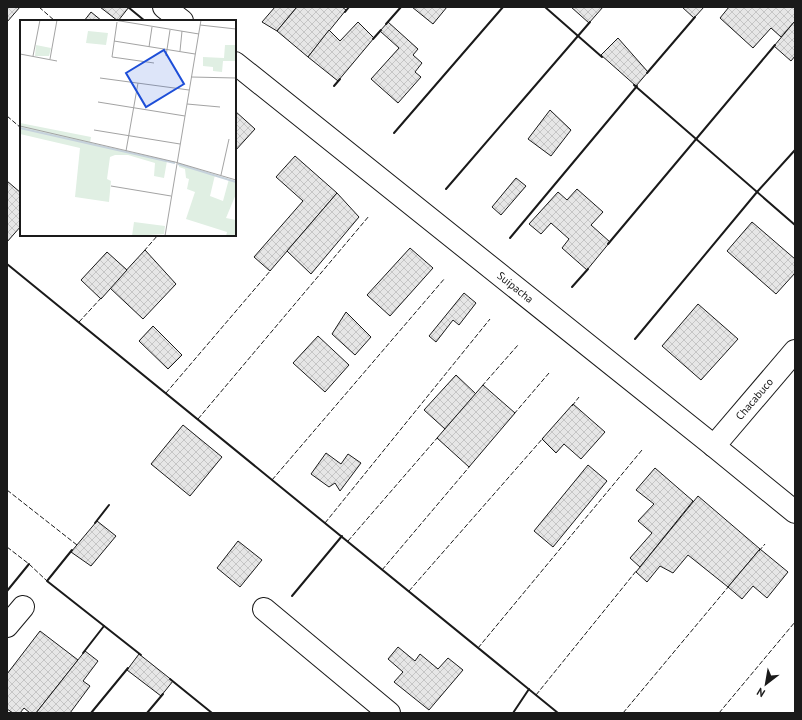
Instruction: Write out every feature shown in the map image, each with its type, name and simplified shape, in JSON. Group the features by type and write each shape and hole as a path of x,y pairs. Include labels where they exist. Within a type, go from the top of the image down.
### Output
{"street":[{"path":"164,7 181,20"},
{"name":"Suipacha","path":"236,64 795,512"},
{"name":"Chacabuco","path":"714,446 795,351"},
{"path":"7,626 23,607"},
{"path":"264,609 389,713"}],"building":[{"path":"7,7 20,7 7,22"},
{"path":"100,7 129,7 119,20"},
{"path":"275,7 297,7 277,31 262,22"},
{"path":"297,7 342,7 346,10 308,57 277,31"},
{"path":"412,7 447,7 433,24"},
{"path":"571,7 603,7 589,23"},
{"path":"682,7 704,7 694,18"},
{"path":"729,7 795,7 795,21 781,37 771,28 753,48 720,18"},
{"path":"91,12 101,20 85,20"},
{"path":"795,21 795,56 791,61 774,46"},
{"path":"358,22 374,38 338,81 308,57 329,30 340,41"},
{"path":"388,22 418,49 413,55 422,63 415,72 421,77 398,103 371,79 399,48 380,31"},
{"path":"618,38 648,72 636,86 601,55"},
{"path":"550,110 571,130 551,156 528,139"},
{"path":"236,112 255,129 236,150"},
{"path":"295,156 337,193 270,271 254,257 303,201 276,177"},
{"path":"516,178 526,186 501,215 492,207"},
{"path":"7,181 20,192 20,227 7,242"},
{"path":"577,189 603,212 591,225 610,242 587,270 562,248 569,239 551,223 541,234 529,224 558,192 567,200"},
{"path":"337,193 359,217 311,274 287,251"},
{"path":"752,222 795,259 795,273 776,294 727,251"},
{"path":"410,248 433,268 390,316 367,295"},
{"path":"145,250 176,284 143,319 110,288"},
{"path":"107,252 127,270 101,299 81,280"},
{"path":"464,293 476,303 459,325 453,320 436,342 429,336"},
{"path":"698,304 738,339 701,380 662,346"},
{"path":"346,312 371,337 355,355 332,334"},
{"path":"153,326 182,355 168,369 139,341"},
{"path":"318,336 349,365 325,392 293,363"},
{"path":"456,375 476,394 445,429 424,410"},
{"path":"483,385 515,413 469,467 437,438"},
{"path":"573,404 605,432 581,459 564,444 556,453 542,439"},
{"path":"183,425 222,457 190,496 151,464"},
{"path":"326,453 341,464 348,454 361,463 340,491 335,483 329,487 311,474"},
{"path":"588,465 607,481 553,547 534,531"},
{"path":"655,468 693,501 640,567 630,558 652,533 638,521 654,504 636,490"},
{"path":"698,496 760,549 728,587 688,555 673,573 660,566 647,582 636,572"},
{"path":"97,521 116,536 91,566 71,552"},
{"path":"238,541 262,560 240,587 217,568"},
{"path":"760,549 788,572 767,598 753,586 742,599 728,587"},
{"path":"40,631 78,660 36,713 30,713 24,708 20,713 13,713 7,709 7,674"},
{"path":"398,647 415,661 420,654 438,669 448,658 463,670 429,710 394,682 403,672 388,659"},
{"path":"85,651 98,661 83,681 90,686 70,713 36,713"},
{"path":"139,654 173,681 161,696 127,670"}],"fence":[{"path":"39,7 54,20"},
{"path":"7,116 20,127"},
{"path":"198,419 369,216"},
{"path":"144,251 157,236"},
{"path":"166,393 271,270"},
{"path":"272,480 445,278"},
{"path":"79,322 102,297"},
{"path":"325,523 490,319"},
{"path":"482,386 518,345"},
{"path":"514,414 549,373"},
{"path":"572,406 579,397"},
{"path":"348,541 438,437"},
{"path":"409,591 544,437"},
{"path":"478,648 642,450"},
{"path":"382,570 470,466"},
{"path":"7,490 77,545"},
{"path":"759,551 765,544"},
{"path":"7,547 29,564 47,581"},
{"path":"536,695 637,570"},
{"path":"623,713 729,586"},
{"path":"719,713 795,622"}],"wall":[{"path":"128,7 144,20"},
{"path":"345,12 349,7"},
{"path":"386,24 401,7"},
{"path":"394,133 503,7"},
{"path":"545,7 602,57"},
{"path":"647,73 695,17"},
{"path":"446,189 590,22"},
{"path":"373,39 381,30"},
{"path":"608,244 775,45"},
{"path":"334,86 340,79"},
{"path":"634,85 795,225"},
{"path":"510,238 637,86"},
{"path":"635,339 757,192 795,150"},
{"path":"7,264 558,713"},
{"path":"572,287 588,269"},
{"path":"95,523 109,505"},
{"path":"292,596 342,536"},
{"path":"72,550 47,581 141,655"},
{"path":"7,591 29,564"},
{"path":"83,653 104,626"},
{"path":"91,713 128,668"},
{"path":"170,679 212,713"},
{"path":"513,713 529,689"},
{"path":"147,713 163,694"}]}
